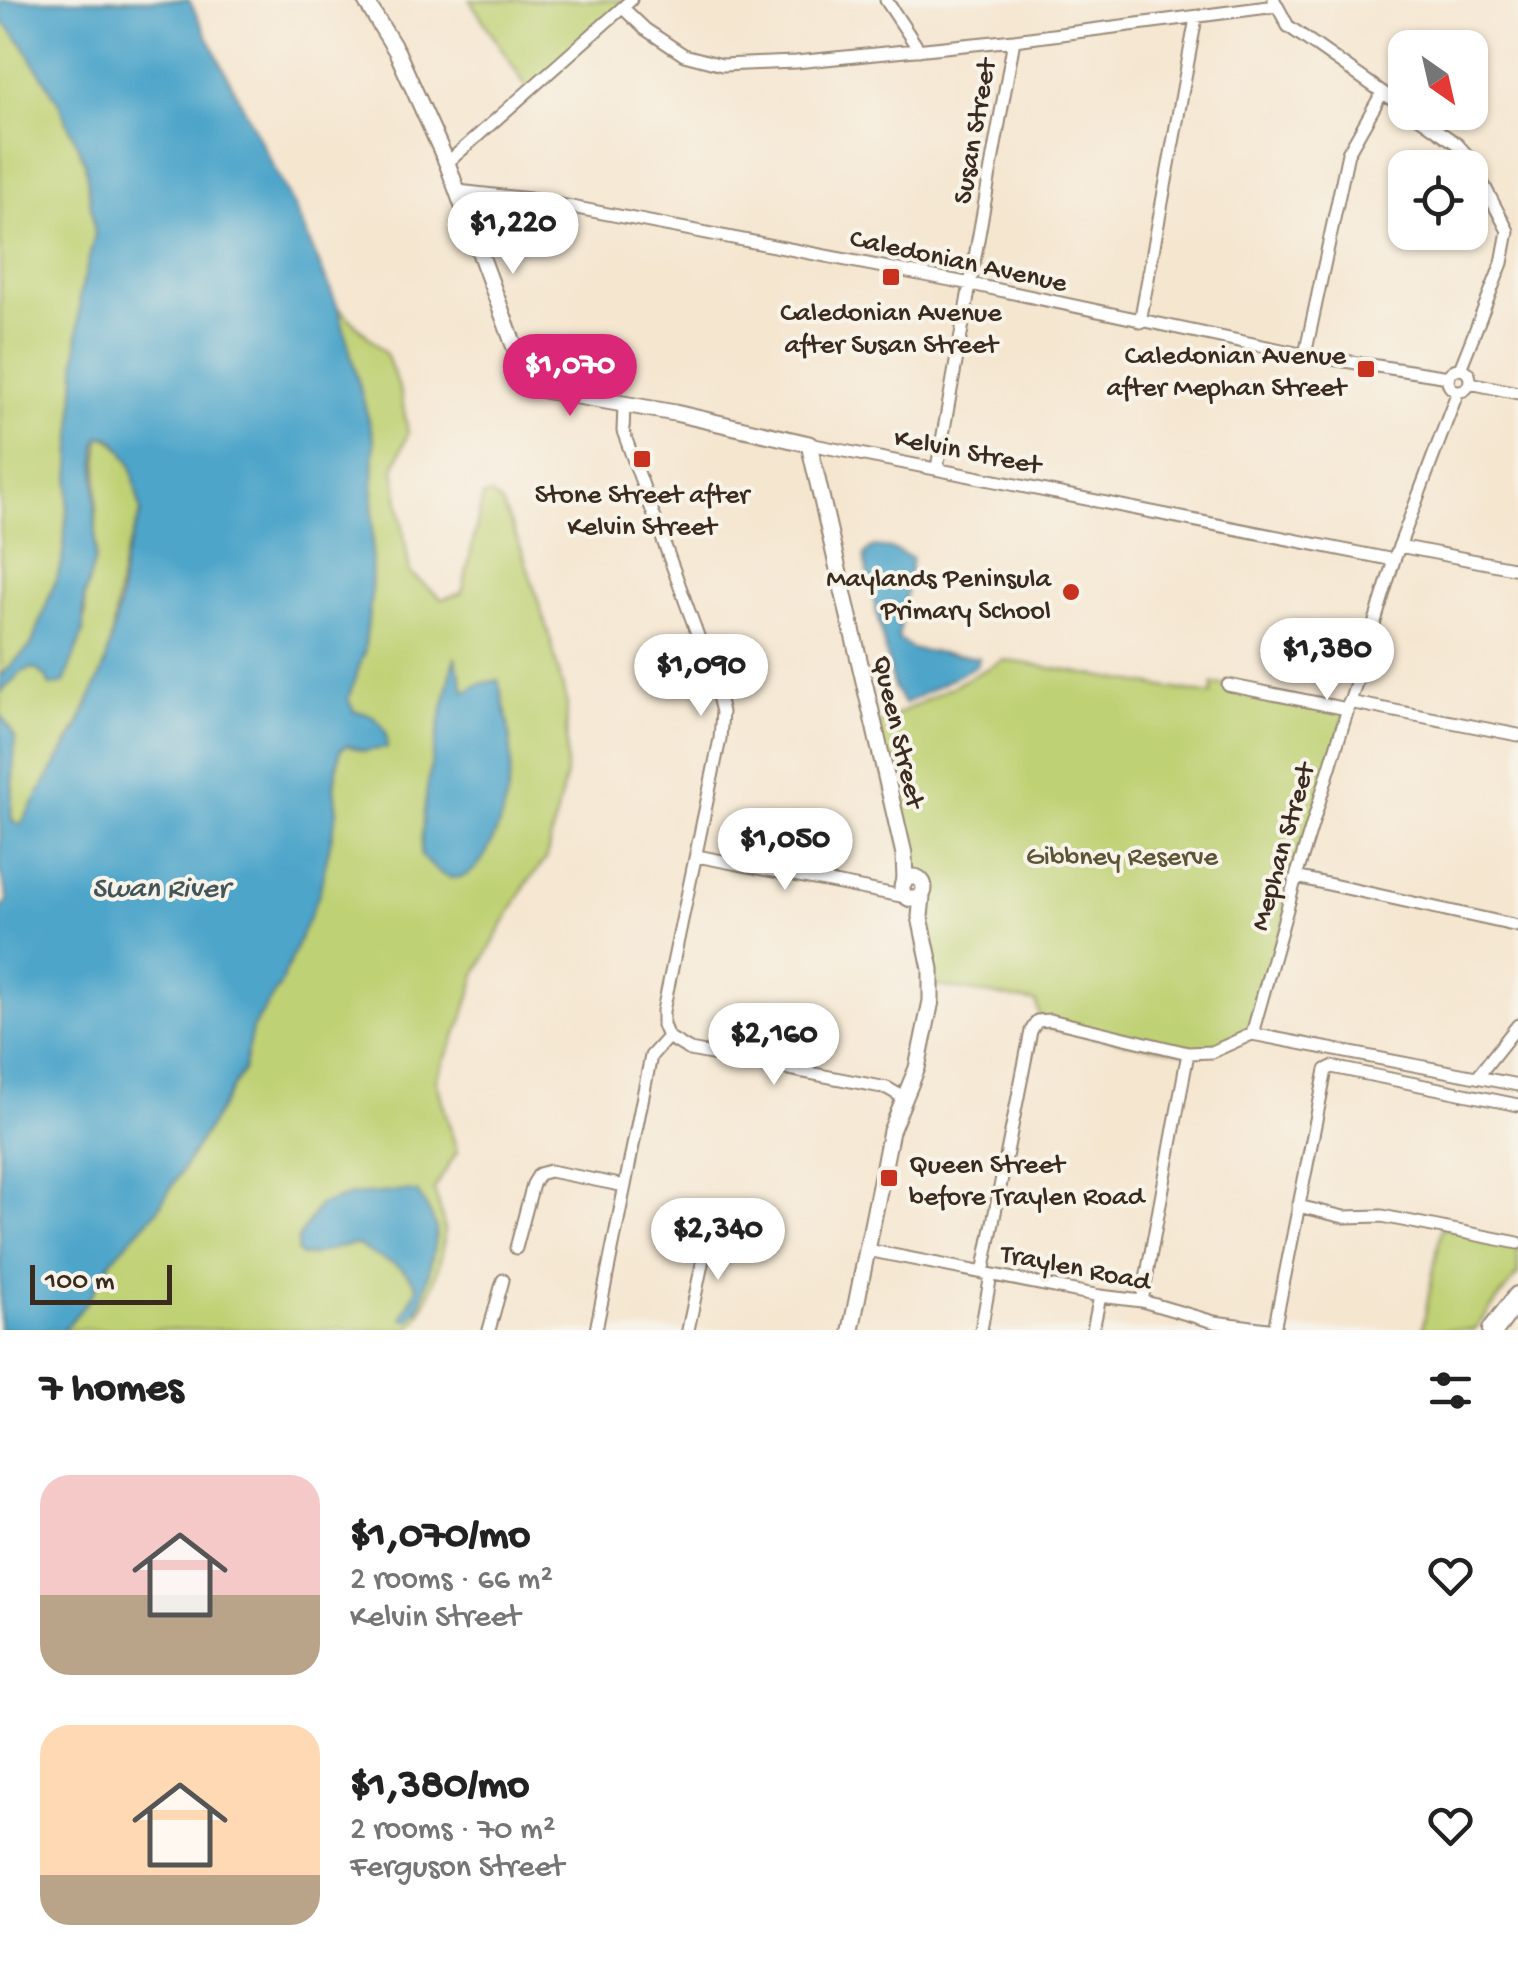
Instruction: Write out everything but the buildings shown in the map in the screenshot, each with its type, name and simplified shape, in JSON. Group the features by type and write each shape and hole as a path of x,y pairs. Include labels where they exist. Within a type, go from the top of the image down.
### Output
{"highway":[{"path":"1493,1330 1518,1297"}],"street":[{"path":"366,0 397,52 458,191"},
{"path":"886,0 919,50"},
{"path":"446,163 627,4 645,30 684,55 722,66 1014,40 1196,18 1275,3 1288,26 1388,97"},
{"path":"1140,322 1196,18"},
{"name":"Susan Street","path":"937,468 1014,40"},
{"path":"1304,355 1348,154 1382,93"},
{"path":"1437,130 1470,156 1512,223 1506,250 1450,386 1458,391 1470,383"},
{"name":"Caledonian Avenue","path":"458,191 530,199 971,284 1304,355 1454,374"},
{"name":"Kelvin Street","path":"458,191 524,371 534,385 544,390 675,413 809,444 1394,560"},
{"path":"1454,374 1468,374 1470,383"},
{"path":"1470,383 1518,393"},
{"name":"Mephan Street","path":"1252,1034 1394,560 1458,391"},
{"path":"624,406 623,432 713,677 722,712 697,856 662,1011 663,1026 668,1037 690,1050 887,1088 904,1098"},
{"name":"Queen Street","path":"809,444 910,889 920,917 932,985 920,1056 891,1131 851,1330"},
{"path":"1399,546 1518,569"},
{"path":"1228,686 1518,735"},
{"path":"697,856 880,890 910,889"},
{"path":"1296,878 1518,926"},
{"path":"980,1330 1031,1031 1037,1021 1050,1020 1188,1053 1212,1052 1252,1034 1518,1085"},
{"path":"1477,1077 1518,1025"},
{"path":"596,1330 650,1056 668,1037"},
{"path":"1142,1301 1188,1053"},
{"path":"1379,1076 1384,1060"},
{"path":"1274,1330 1326,1070 1332,1066 1518,1105"},
{"path":"516,1248 532,1184 539,1174 550,1172 625,1186"},
{"path":"1298,1206 1344,1218 1382,1216 1518,1242"},
{"path":"688,1330 710,1226"},
{"name":"Traylen Road","path":"867,1250 1142,1301 1213,1326 1274,1330"},
{"path":"489,1330 503,1280"},
{"path":"1093,1330 1100,1296"}],"green space":[{"path":"470,0 631,0 529,91"},
{"path":"0,18 22,43 59,103 85,163 95,235 80,295 62,563 31,646 0,676"},
{"path":"338,307 386,354 401,393 408,433 394,469 410,573 442,599 462,593 483,496 491,494 502,504 523,553 567,704 566,775 546,859 525,886 477,972 463,1019 436,1079 457,1152 434,1189 444,1230 437,1272 421,1312 408,1330 64,1330 89,1299 111,1261 156,1212 243,1071 252,1029 280,985 337,812 334,786 340,750 347,745 364,751 348,699 364,653 371,596 374,440"},
{"path":"99,437 109,439 126,456 140,495 140,517 125,554 109,652 97,686 26,821 18,825 11,817 15,738 0,713 0,694 21,672 35,668 46,677 86,615 84,598 95,559"},
{"name":"Gibbney Reserve","path":"1004,660 1211,695 1213,684 1228,685 1347,709 1252,1034 1188,1053 1042,1027 1036,1002 932,985 915,899 930,887 916,877 904,854 873,727"},
{"path":"1442,1227 1518,1243 1518,1274 1474,1330 1422,1330"}],"water":[{"name":"Swan River","path":"0,0 189,0 295,209 338,307 374,440 371,596 364,653 348,699 354,711 379,722 386,733 387,748 364,751 347,745 340,750 334,786 337,812 319,894 280,985 252,1029 243,1071 156,1212 111,1261 89,1299 64,1330 0,1330 0,910 8,901 0,872 0,713 15,737 11,817 14,823 21,824 75,733 105,665 119,605 124,560 141,513 131,464 117,443 109,437 99,437 95,559 84,598 83,633 64,683 50,686 34,668 21,672 0,694 0,676 31,646 62,563 80,295 95,234 85,163 59,103 22,43 0,18"},
{"path":"873,547 892,549 912,558 898,639 912,649 979,658 977,665 904,704 894,688 865,562 865,554"},
{"path":"455,657 465,692 498,680 506,712 511,766 502,814 488,851 466,875 453,878 440,873 421,856 428,781"},
{"path":"418,1193 436,1229 421,1303 409,1320 403,1316 417,1286 396,1265 359,1245 308,1256 297,1251 298,1239 319,1205 351,1195"}],"place":[{"name":"Caledonian Avenue after Susan Street","path":"891,277"},
{"name":"Caledonian Avenue after Mephan Street","path":"1366,369"},
{"name":"Stone Street after Kelvin Street","path":"642,459"},
{"name":"Maylands Peninsula Primary School","path":"1071,592"},
{"name":"Queen Street before Traylen Road","path":"889,1178"}]}
